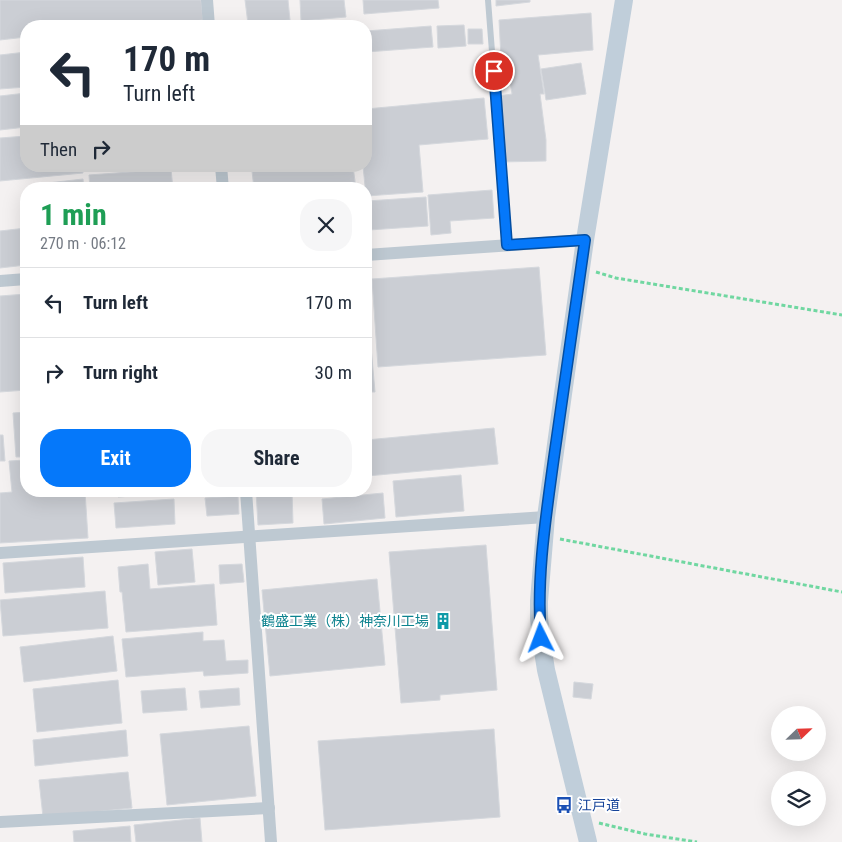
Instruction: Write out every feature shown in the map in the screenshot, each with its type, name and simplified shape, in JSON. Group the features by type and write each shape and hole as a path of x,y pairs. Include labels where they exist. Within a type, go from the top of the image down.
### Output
{"street":[{"path":"207,0 209,20"},
{"path":"586,834 546,670 539,618 546,517 585,240 624,0"},
{"path":"372,255 585,240"},
{"path":"0,281 20,279"},
{"path":"246,497 271,842"},
{"path":"0,553 546,517"},
{"path":"0,822 269,808"}],"lane":[{"path":"488,0 507,245"}],"path":[{"path":"581,268 616,278 842,315"},
{"path":"544,537 842,592"},
{"path":"586,834 597,822 645,834 697,842"}],"building":[{"path":"0,0 201,0 203,20 20,20 20,38 0,40"},
{"path":"245,0 288,0 290,20 248,20"},
{"path":"300,0 344,0 346,17 301,20"},
{"path":"363,0 438,0 439,8 364,14"},
{"path":"496,0 530,0 530,2 496,6"},
{"path":"591,13 593,50 538,55 544,94 540,94 546,140 546,161 502,162 502,140 504,140 498,96 512,94 506,58 501,58 499,20"},
{"path":"464,25 466,46 438,48 437,26"},
{"path":"431,26 433,47 372,52 372,31"},
{"path":"468,29 482,29 483,44 468,44"},
{"path":"20,53 20,87 0,89 0,55"},
{"path":"581,63 586,94 546,100 541,69"},
{"path":"20,94 20,128 0,130 0,96"},
{"path":"484,98 488,139 419,145 423,192 372,196 372,182 365,182 364,172 372,172 372,108"},
{"path":"20,136 20,172 83,173 0,181 0,138"},
{"path":"130,172 171,172 172,182 90,182 89,175"},
{"path":"252,172 354,172 355,182 253,182"},
{"path":"83,179 83,182 57,182"},
{"path":"492,190 494,218 450,221 451,233 431,235 428,195"},
{"path":"426,197 428,226 372,230 372,201"},
{"path":"20,229 20,266 0,268 0,231"},
{"path":"539,267 546,355 378,367 372,279"},
{"path":"20,294 20,390 0,392 0,296"},
{"path":"372,358 375,392 372,392"},
{"path":"20,412 20,457 16,457 13,413"},
{"path":"494,428 498,464 372,476 372,439"},
{"path":"0,435 3,435 5,461 0,461"},
{"path":"20,460 20,497 85,497 88,538 0,543 0,493 12,492 9,461"},
{"path":"461,475 464,511 396,517 393,481"},
{"path":"383,493 385,518 324,524 322,499 372,497 372,494"},
{"path":"238,497 239,514 207,516 205,498"},
{"path":"256,497 292,497 293,523 258,525"},
{"path":"174,499 175,524 116,528 114,503"},
{"name":"鶴盛工業（株）神奈川工場","path":"486,545 497,690 440,695 440,700 401,703 389,552"},
{"path":"192,549 195,582 158,585 155,552"},
{"path":"83,557 85,587 5,593 3,563"},
{"path":"148,564 150,589 214,584 217,625 126,632 118,567"},
{"path":"242,564 244,582 220,584 219,565"},
{"path":"377,579 385,665 270,676 262,590"},
{"path":"105,591 108,628 3,636 0,600"},
{"path":"203,632 203,641 224,640 226,661 248,660 248,673 204,676 203,671 126,677 122,639"},
{"path":"113,636 117,671 24,682 20,647"},
{"path":"118,680 122,723 37,732 33,689"},
{"path":"574,682 593,684 591,699 573,697"},
{"path":"185,688 187,710 143,713 141,691"},
{"path":"239,688 240,705 201,708 199,691"},
{"path":"249,726 256,796 167,805 160,734"},
{"path":"494,729 500,817 325,830 318,741"},
{"path":"126,730 128,756 35,766 33,740"},
{"path":"128,772 132,808 43,817 39,780"},
{"path":"200,818 202,842 136,842 134,825"},
{"path":"130,826 131,842 74,842 73,831"}],"place":[{"name":"鶴盛工業（株）神奈川工場","path":"443,621"},
{"name":"江戸道","path":"564,805"}],"route":[{"path":"494,71 507,245 585,240 546,517 539,618 541,638"}]}
